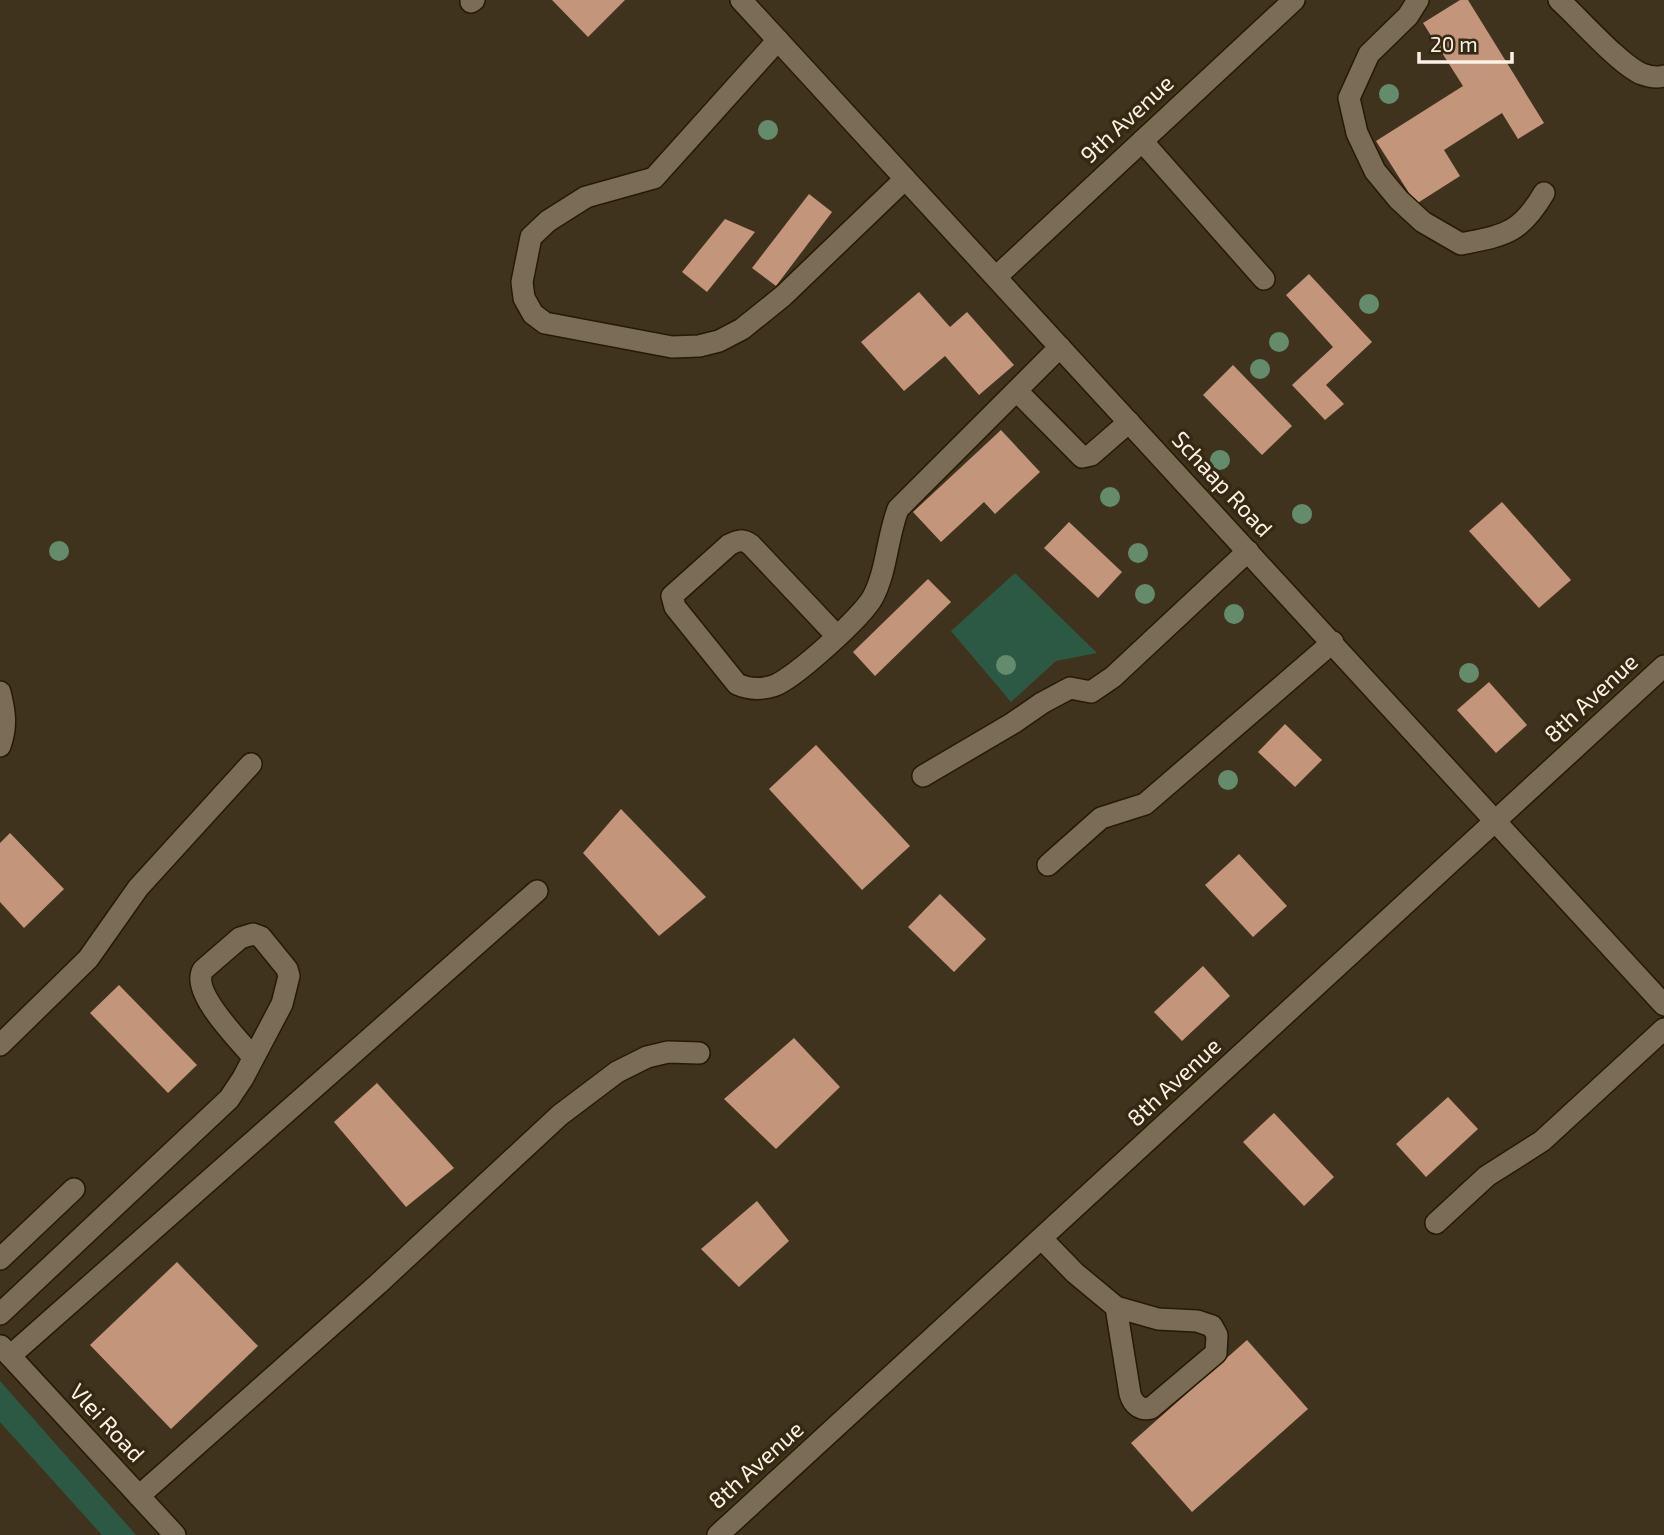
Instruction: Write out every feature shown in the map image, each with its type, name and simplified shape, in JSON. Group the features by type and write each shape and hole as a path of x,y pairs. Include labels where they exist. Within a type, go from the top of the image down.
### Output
{"street":[{"name":"Schaap Road","path":"741,0 1497,820 1664,1005"},
{"name":"9th Avenue","path":"996,277 1294,0"},
{"path":"1418,0 1408,16 1369,54 1349,98 1357,133 1375,171 1399,200 1423,222 1461,244 1505,235 1532,213 1544,193"},
{"path":"1559,0 1629,66 1656,78 1664,76"},
{"path":"778,40 654,177 586,197 548,221 530,237 522,282 524,298 533,314 545,323 671,347 699,346 719,341 742,329 783,296 905,179"},
{"path":"1142,141 1264,279"},
{"path":"836,635 745,541 729,545 672,596 675,607 737,684 746,688 771,687 782,683 793,675 836,635 871,601 880,582 890,529 898,509 1060,347"},
{"path":"1017,391 1082,457 1091,455 1129,422"},
{"path":"923,776 1070,688 1091,692 1113,677 1248,551"},
{"path":"1048,865 1101,818 1145,804 1333,642"},
{"name":"8th Avenue","path":"718,1535 1664,666"},
{"path":"0,692 5,712 5,731 0,746"},
{"path":"0,1045 88,959 138,888 251,764"},
{"path":"5,1351 537,891"},
{"path":"0,1314 229,1100 253,1057 282,1004 289,976 287,969 261,937 253,934 240,938 202,970 199,977 201,987 213,1009 253,1057"},
{"path":"1436,1223 1487,1176 1542,1141 1664,1029"},
{"path":"139,1496 378,1284 560,1115 617,1072 647,1057 668,1052 699,1052"},
{"path":"0,1259 74,1189"},
{"path":"1042,1239 1075,1273 1116,1307 1158,1319 1207,1323 1217,1335 1216,1353 1151,1408 1140,1408 1135,1405 1130,1394 1116,1307"},
{"name":"Vlei Road","path":"5,1351 175,1535"}],"green space":[{"path":"1015,573 1097,653 1056,661 1011,702 951,631"},
{"path":"0,1381 136,1535 102,1535 0,1422"}],"building":[{"path":"552,0 625,0 588,37"},
{"path":"1460,0 1468,0 1544,123 1518,139 1502,113 1444,150 1460,176 1416,204 1376,141 1463,86 1423,23"},
{"path":"809,194 832,212 776,286 752,268"},
{"path":"725,219 755,232 707,292 682,272"},
{"path":"1309,274 1372,342 1326,385 1344,404 1325,420 1292,385 1333,347 1286,295"},
{"path":"919,292 950,327 967,312 1014,365 979,395 945,356 904,391 861,342"},
{"path":"1233,365 1292,426 1262,455 1203,395"},
{"path":"1001,430 1040,472 995,514 984,502 941,542 913,512"},
{"path":"1502,502 1571,580 1539,608 1469,531"},
{"path":"1069,522 1122,572 1098,598 1044,548"},
{"path":"928,579 951,602 875,676 853,652"},
{"path":"1489,682 1527,725 1496,753 1457,710"},
{"path":"1285,724 1322,760 1295,787 1258,752"},
{"path":"816,745 910,846 862,890 769,789"},
{"path":"621,809 706,897 659,936 583,853"},
{"path":"10,833 64,889 24,928 0,902 0,843"},
{"path":"1239,854 1287,906 1253,937 1205,885"},
{"path":"940,894 986,939 954,972 908,927"},
{"path":"1203,966 1230,996 1182,1041 1154,1012"},
{"path":"119,985 197,1065 168,1093 90,1013"},
{"path":"794,1038 840,1087 776,1149 724,1099"},
{"path":"377,1083 454,1168 406,1207 334,1122"},
{"path":"1448,1097 1478,1129 1426,1177 1396,1144"},
{"path":"1274,1113 1334,1177 1304,1206 1243,1142"},
{"path":"757,1201 789,1241 739,1287 701,1249"},
{"path":"177,1262 258,1346 171,1429 90,1345"},
{"path":"1247,1340 1308,1409 1192,1512 1131,1443"}]}
